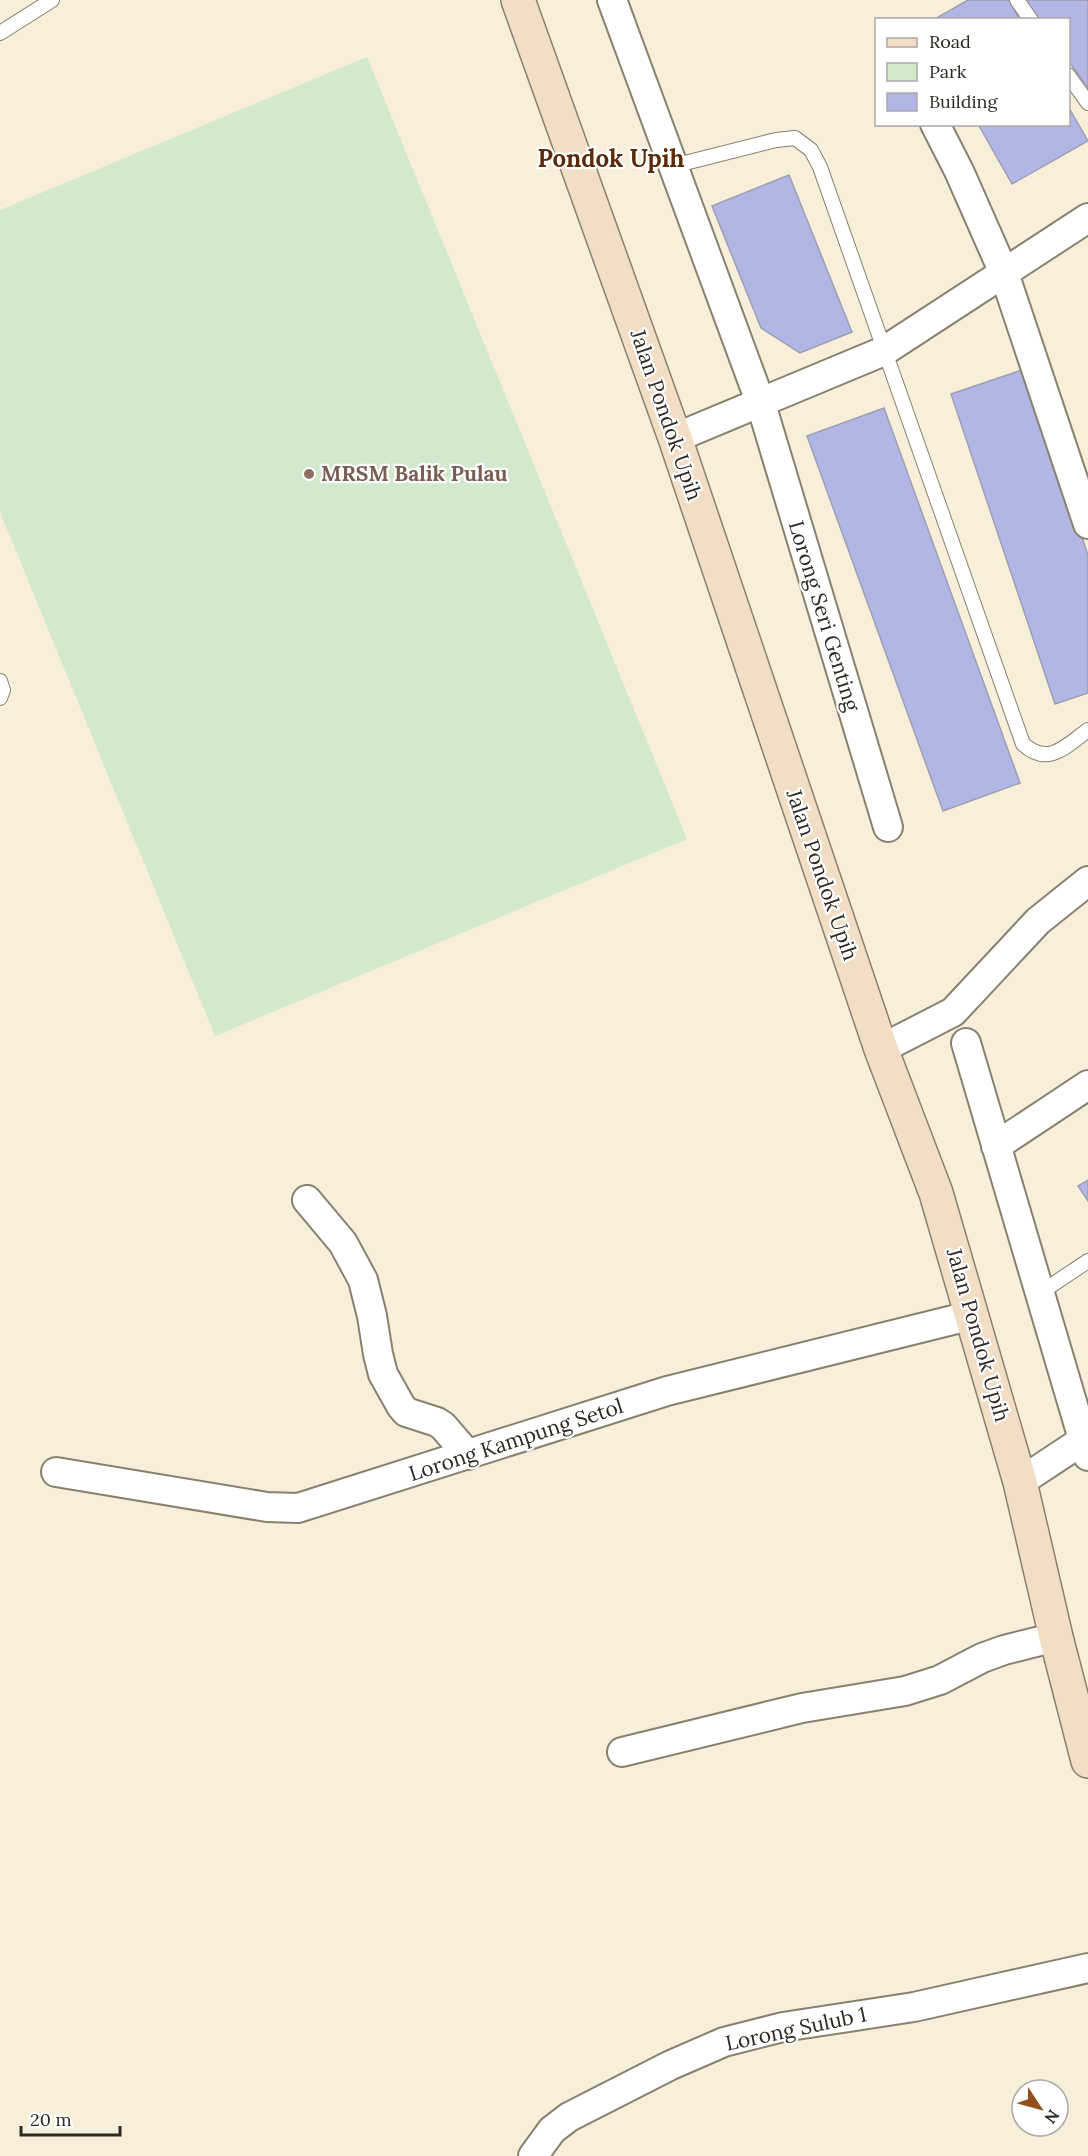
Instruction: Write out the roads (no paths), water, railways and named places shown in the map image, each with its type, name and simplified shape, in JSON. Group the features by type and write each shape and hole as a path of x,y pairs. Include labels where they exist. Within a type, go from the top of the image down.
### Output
{"main road":[{"name":"Jalan Pondok Upih","path":"518,0 675,438 881,1049 936,1193 1020,1482 1088,1761"}],"street":[{"name":"Lorong Seri Genting","path":"612,0 761,404 888,827"},
{"path":"935,126 959,171 1004,273 1088,524"},
{"path":"675,438 884,351 1088,218"},
{"path":"881,1049 953,1012 1038,921 1088,881"},
{"path":"966,1043 1086,1444 1020,1482"},
{"path":"996,1146 1088,1085"},
{"path":"307,1200 343,1243 363,1280 383,1374 401,1406 411,1415 437,1422 443,1426 468,1455"},
{"name":"Lorong Kampung Setol","path":"56,1472 267,1507 298,1508 690,1385 973,1315"},
{"path":"622,1752 802,1708 905,1691 940,1680 982,1658 1004,1650 1056,1637"},
{"name":"Lorong Sulub 1","path":"533,2156 552,2130 569,2117 671,2065 724,2042 783,2027 914,2007 1088,1968"}],"lane":[{"path":"0,33 52,0"},
{"path":"1017,0 1030,18"},
{"path":"1070,78 1088,103"},
{"path":"673,166 776,140 795,138 811,150 820,167 1023,744 1030,751 1041,754 1058,753 1088,730"},
{"path":"0,681 3,690 0,698"},
{"path":"1040,1293 1088,1261"}],"place":[{"name":"MRSM Balik Pulau","path":"309,474"}],"district":[{"name":"Pondok Upih","path":"611,159"}]}
